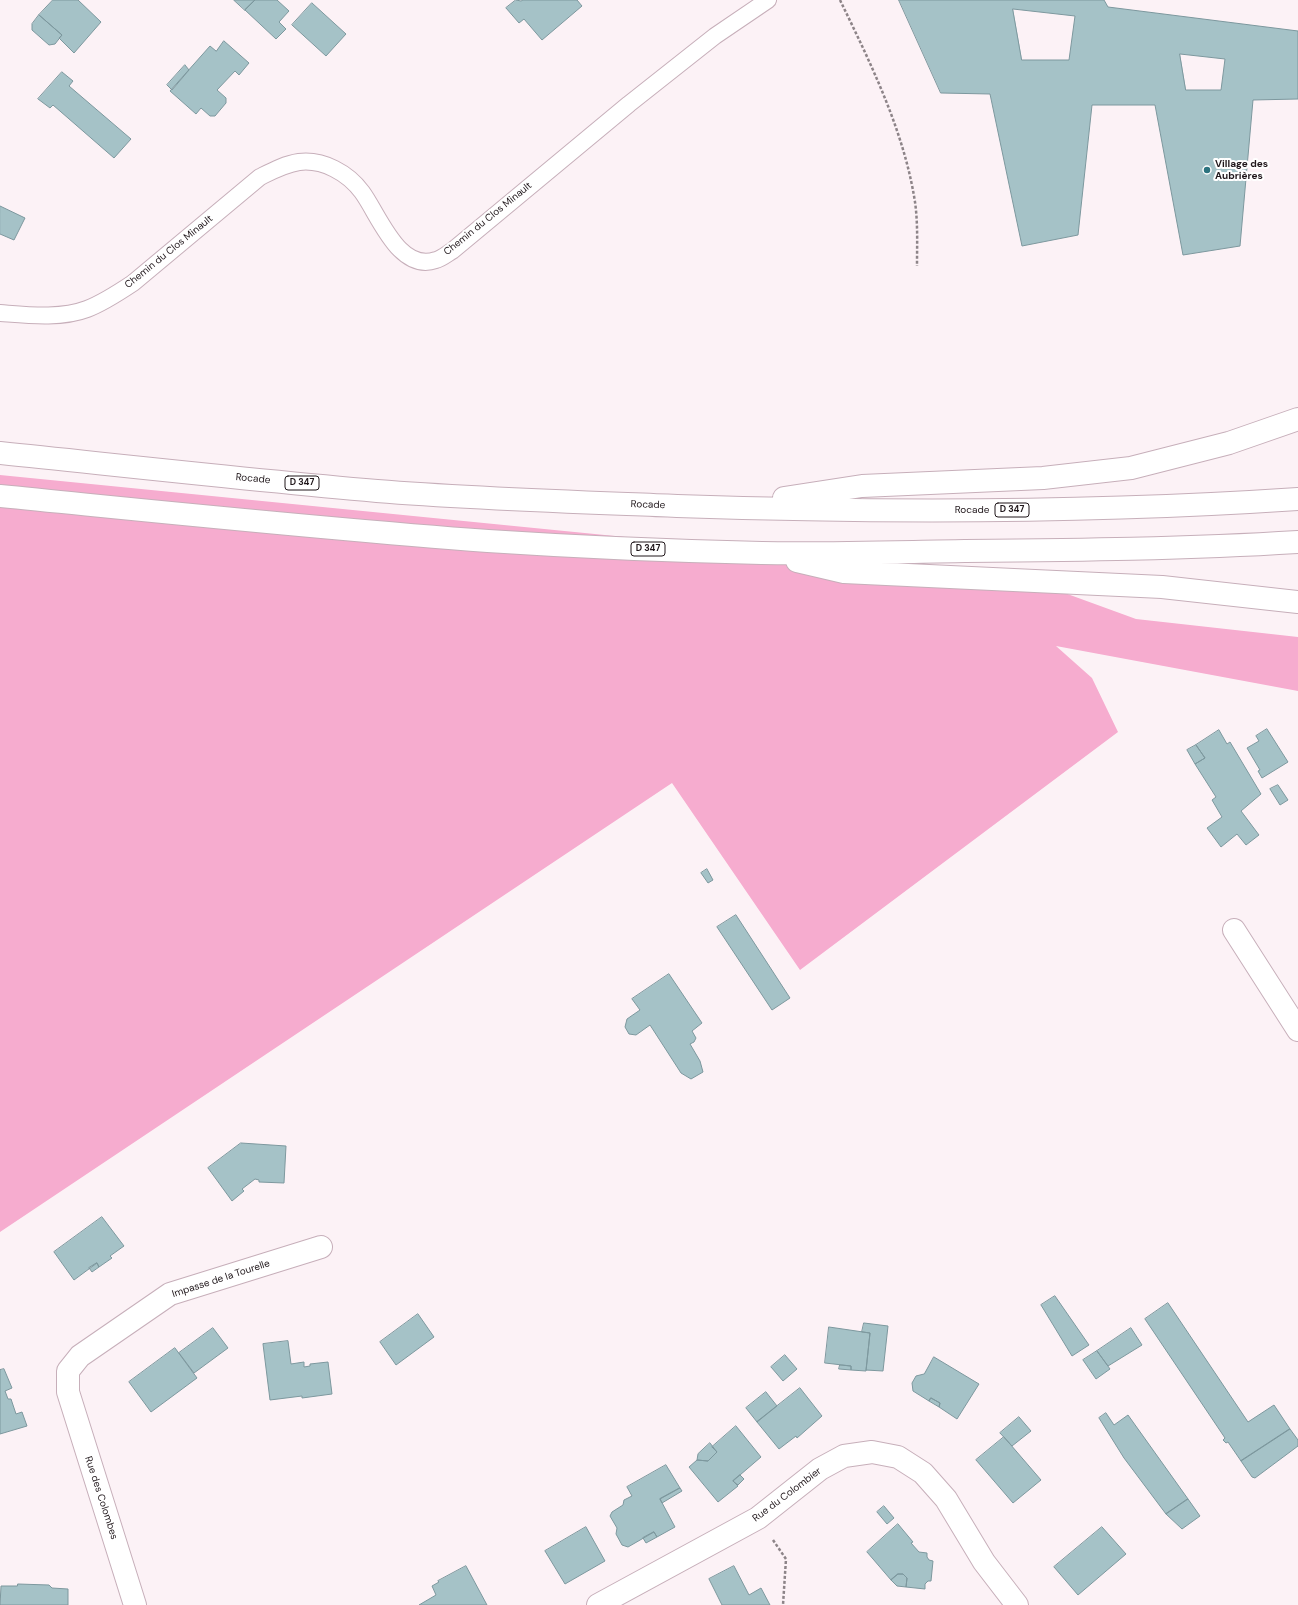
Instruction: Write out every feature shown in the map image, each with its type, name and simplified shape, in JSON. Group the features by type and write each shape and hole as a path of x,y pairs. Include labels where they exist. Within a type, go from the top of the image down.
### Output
{"main road":[{"path":"726,508 862,486 1043,478 1131,468 1229,443 1298,419"},
{"name":"Rocade","path":"0,453 379,491 495,498 726,508 890,510 1081,509 1168,507 1298,499"},
{"name":"D 347","path":"0,496 192,515 490,541 764,553 1108,549 1235,546 1298,542"},
{"path":"764,553 844,572 1162,587 1298,602"},
{"path":"1234,930 1298,1030"},
{"name":"Impasse de la Tourelle","path":"68,1392 68,1371 80,1356 170,1294 321,1247"},
{"name":"Rue des Colombes","path":"68,1392 135,1605"},
{"name":"Rue du Colombier","path":"598,1605 758,1518 820,1469 844,1456 872,1452 898,1457 923,1473 946,1499 984,1562 1017,1605"}],"lane":[{"name":"Chemin du Clos Minault","path":"0,313 30,316 61,315 86,310 110,298 133,283 260,177 278,167 300,162 321,163 340,172 362,191 395,245 406,256 421,262 437,260 452,251 551,168 709,41 768,0"}],"path":[{"path":"840,0 884,96 904,152 915,204 917,266"},
{"path":"758,1518 786,1559 783,1605"}],"shaded area":[{"path":"0,475 1018,576 1136,619 1298,637 1298,691 1056,646 1092,678 1118,732 800,970 672,783 0,1232"}],"building":[{"path":"53,0 78,0 101,22 74,53 59,38 62,35 39,15"},
{"path":"234,0 255,0 245,10"},
{"path":"255,0 277,0 289,11 279,22 286,29 276,39 245,10"},
{"path":"516,0 577,0 582,6 542,40 524,19 519,23 506,8"},
{"name":"Village des Aubrières","path":"899,0 1104,0 1108,7 1298,31 1298,99 1253,100 1240,246 1183,255 1155,105 1092,105 1078,235 1022,246 990,94 941,93","holes":["1013,9 1075,16 1069,60 1022,60","1180,54 1225,59 1221,90 1186,90"]},
{"path":"312,3 346,34 326,56 292,25"},
{"path":"39,15 62,35 55,44 49,45 32,30 32,24"},
{"path":"224,41 249,63 239,75 235,71 217,90 226,98 226,103 215,116 210,116 201,108 196,114 170,91 210,46 216,51"},
{"path":"185,65 189,70 172,90 167,85"},
{"path":"62,72 73,81 69,86 131,139 114,158 53,105 50,108 38,99"},
{"path":"0,206 25,218 14,240 0,234"},
{"path":"1267,729 1288,762 1262,778 1258,771 1260,770 1247,748 1259,741 1256,736"},
{"path":"1219,730 1227,744 1230,742 1261,794 1241,811 1259,835 1246,845 1237,834 1221,847 1207,828 1222,817 1212,800 1216,797 1195,764 1205,758 1196,745"},
{"path":"1196,745 1205,758 1195,764 1187,750"},
{"path":"1278,785 1288,800 1280,805 1270,789"},
{"path":"707,869 713,880 708,883 701,873"},
{"path":"736,915 790,998 772,1010 717,927"},
{"path":"669,974 702,1023 692,1031 696,1038 694,1042 690,1044 700,1061 703,1072 691,1079 681,1073 650,1025 636,1035 629,1034 625,1027 627,1019 640,1010 632,999"},
{"path":"241,1143 286,1146 284,1183 259,1182 259,1180 255,1179 242,1189 244,1191 232,1201 208,1168"},
{"path":"102,1217 124,1246 110,1256 112,1258 99,1267 97,1263 74,1280 54,1252"},
{"path":"97,1263 99,1267 92,1272 89,1268"},
{"path":"1055,1296 1089,1345 1072,1356 1041,1305"},
{"path":"1168,1303 1248,1422 1274,1405 1290,1429 1241,1461 1228,1442 1226,1443 1223,1440 1225,1438 1145,1319"},
{"path":"418,1314 434,1337 396,1365 380,1342"},
{"path":"864,1323 888,1326 883,1371 866,1370 870,1333 862,1332"},
{"path":"829,1327 870,1333 866,1371 851,1370 851,1366 825,1363"},
{"path":"213,1328 228,1348 194,1373 179,1353"},
{"path":"1131,1328 1142,1345 1108,1366 1097,1351"},
{"path":"288,1341 291,1364 304,1362 304,1367 310,1366 310,1364 328,1362 332,1394 270,1400 263,1344"},
{"path":"175,1348 197,1378 151,1412 129,1382"},
{"path":"1097,1351 1110,1369 1096,1379 1083,1360"},
{"path":"785,1355 797,1369 783,1381 771,1367"},
{"path":"934,1357 979,1384 957,1419 939,1407 940,1403 931,1398 929,1401 913,1391 912,1383 916,1376 924,1374"},
{"path":"840,1365 851,1366 851,1370 839,1369"},
{"path":"4,1369 12,1388 5,1391 8,1399 11,1399 16,1414 22,1412 27,1426 0,1434 0,1370"},
{"path":"800,1388 822,1416 797,1438 796,1436 779,1449 757,1422"},
{"path":"766,1392 777,1406 757,1422 746,1408"},
{"path":"931,1398 940,1403 939,1407 929,1401"},
{"path":"1106,1413 1114,1425 1128,1415 1188,1499 1166,1514 1124,1458 1099,1418"},
{"path":"1019,1417 1031,1431 1012,1446 1000,1433"},
{"path":"736,1426 761,1457 733,1481 738,1486 718,1502 689,1467 697,1460 708,1461 717,1452 712,1447"},
{"path":"1290,1429 1298,1440 1298,1446 1255,1478 1252,1477 1241,1461"},
{"path":"1004,1437 1041,1480 1013,1503 976,1460"},
{"path":"710,1443 717,1452 708,1461 697,1460 698,1454"},
{"path":"666,1465 680,1488 660,1499 675,1527 657,1537 654,1532 628,1547 622,1545 616,1534 617,1528 610,1516 612,1512 623,1505 624,1500 632,1496 627,1487"},
{"path":"740,1475 744,1479 738,1485 733,1481"},
{"path":"680,1488 682,1491 662,1503 660,1499"},
{"path":"1188,1499 1200,1516 1182,1529 1166,1514"},
{"path":"884,1506 894,1518 887,1524 877,1512"},
{"path":"898,1524 919,1552 927,1553 929,1560 933,1561 931,1581 928,1581 925,1584 925,1589 906,1587 907,1578 903,1574 898,1574 891,1580 867,1552"},
{"path":"586,1527 605,1561 565,1584 545,1551"},
{"path":"1102,1527 1126,1554 1078,1595 1054,1567"},
{"path":"654,1532 657,1537 646,1543 643,1538"},
{"path":"466,1566 487,1605 419,1605 436,1595 432,1586 439,1582 438,1581"},
{"path":"734,1566 749,1595 761,1588 770,1605 722,1605 709,1579"},
{"path":"898,1574 903,1574 907,1578 906,1587 897,1586 891,1580"},
{"path":"18,1584 49,1585 52,1588 68,1589 68,1605 0,1605 1,1586 17,1586"}],"place":[{"name":"Village des Aubrières","path":"1207,170"}]}
